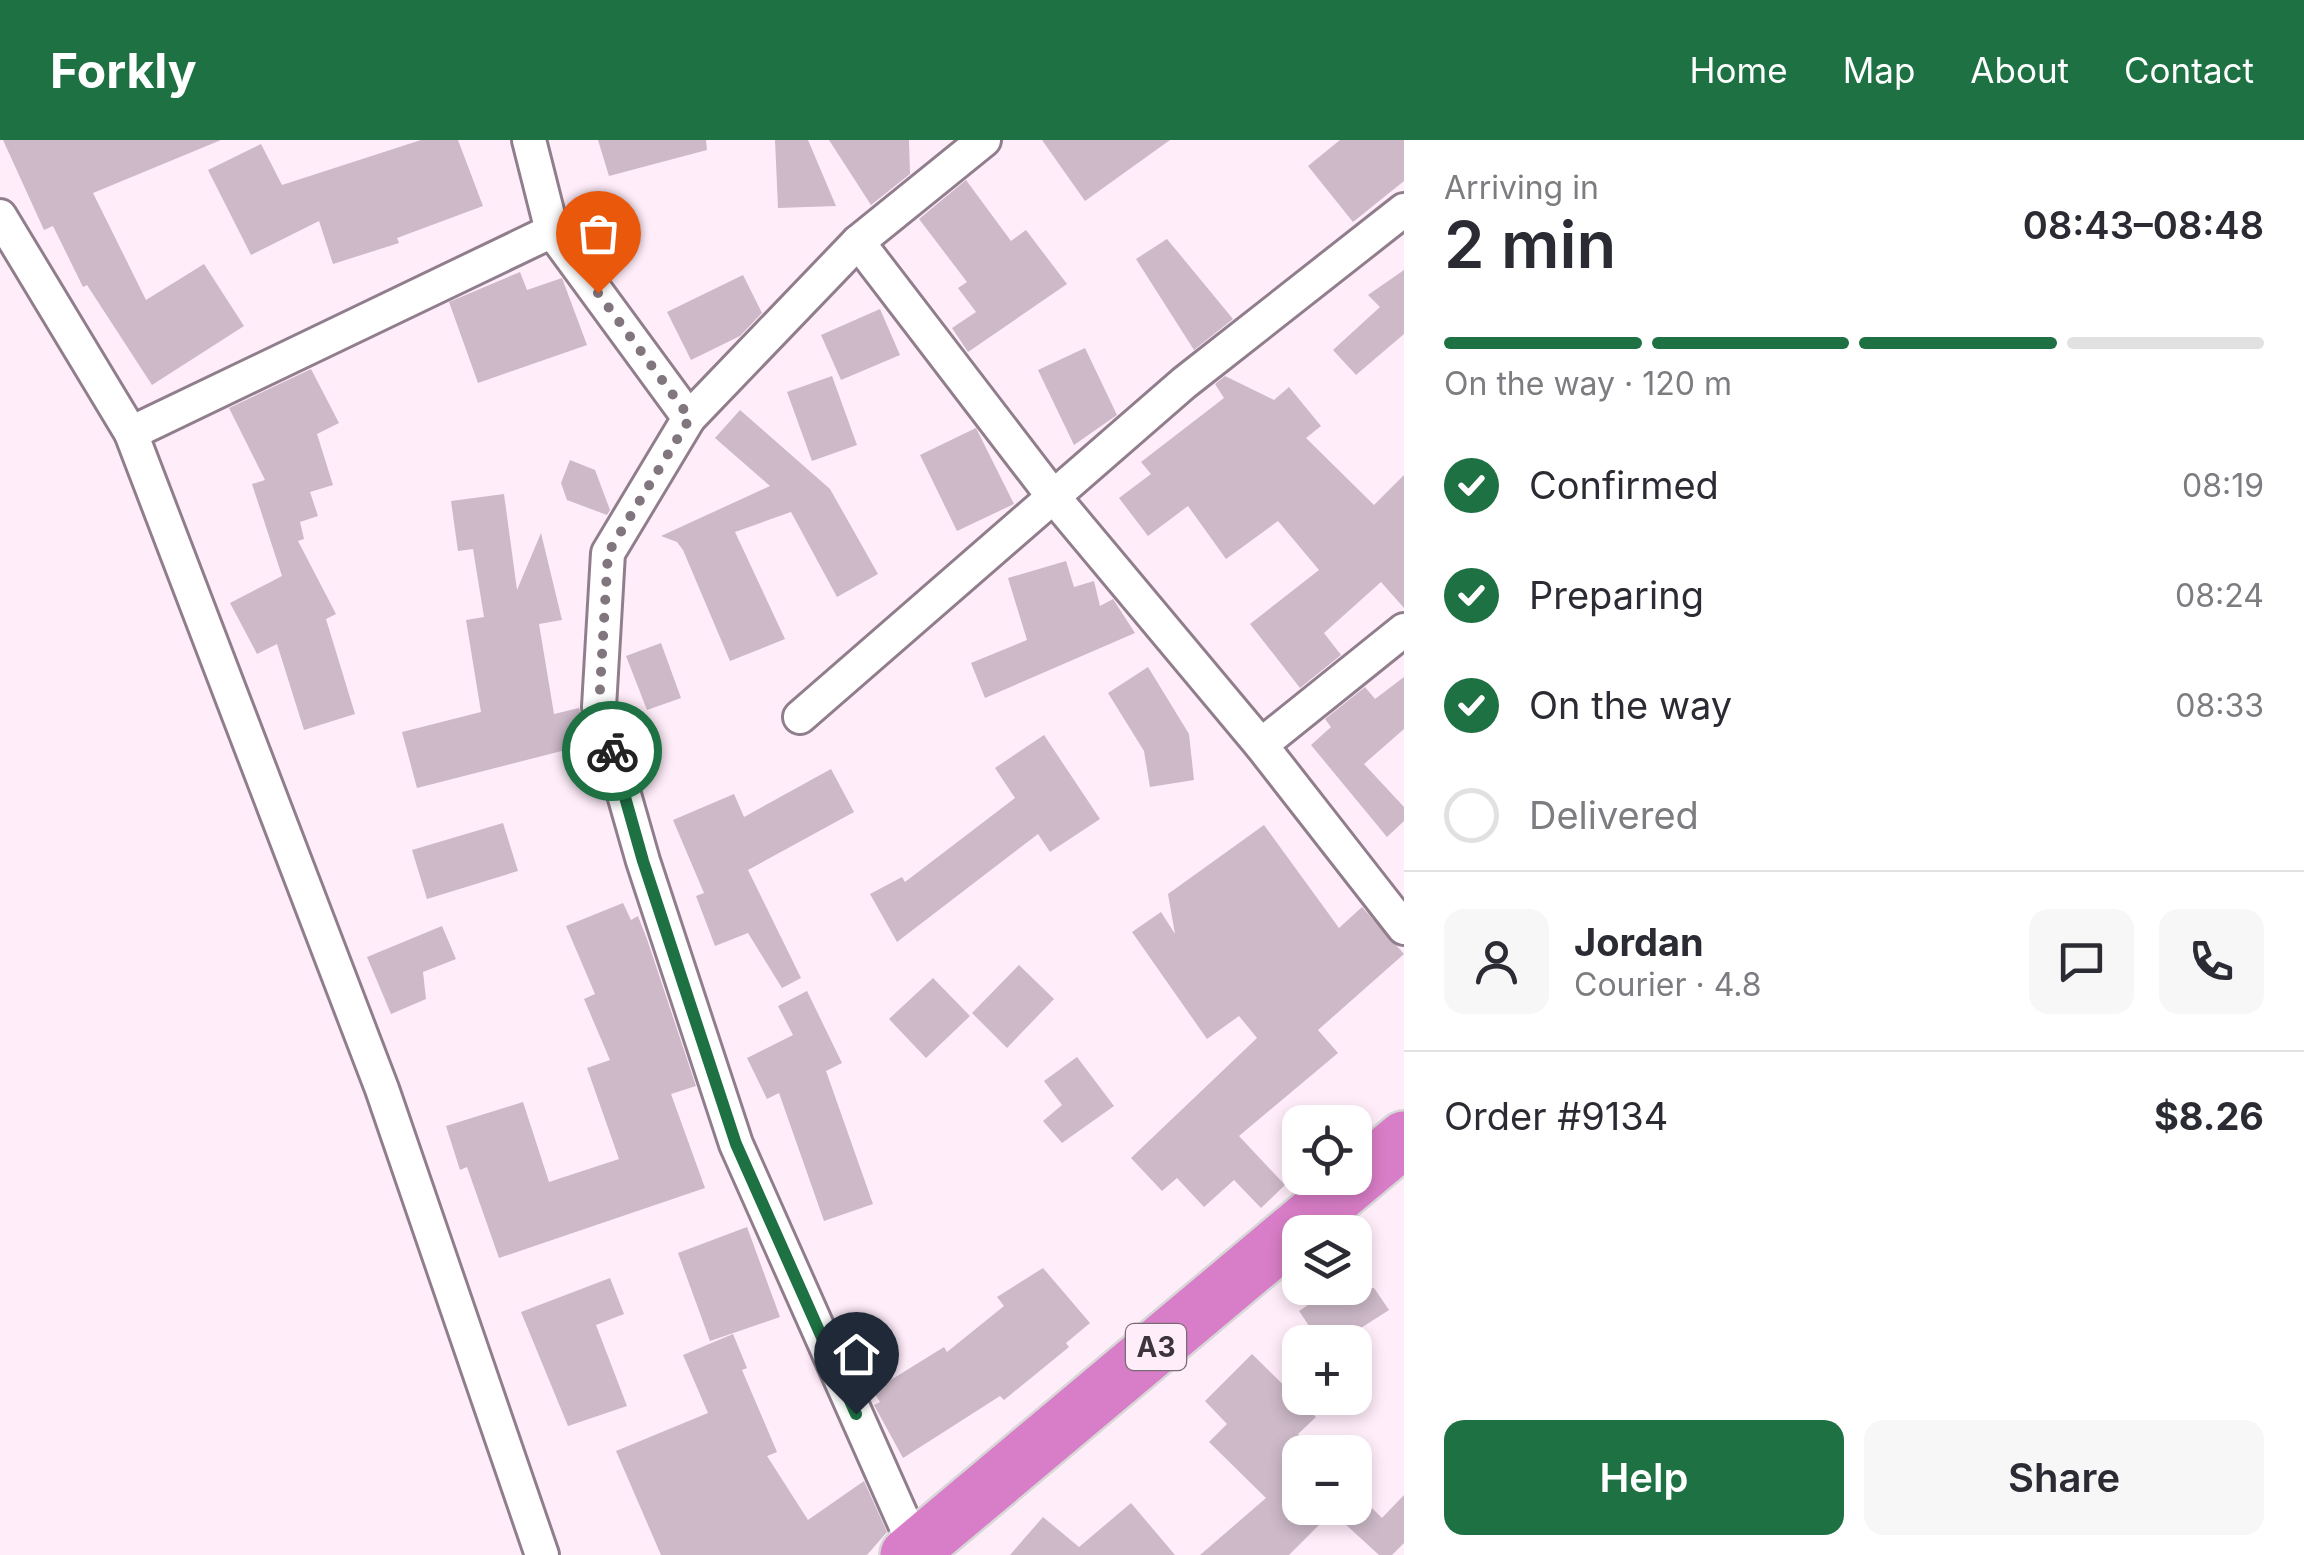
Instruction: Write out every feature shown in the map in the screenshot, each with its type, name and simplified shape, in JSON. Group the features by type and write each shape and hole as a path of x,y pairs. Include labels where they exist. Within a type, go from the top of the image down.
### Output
{"highway":[{"name":"A3","path":"912,1552 1404,1139"}],"street":[{"path":"529,140 552,231 690,418"},
{"path":"912,1552 736,1144 643,861 599,706 608,553 690,418 858,242 984,140"},
{"path":"800,717 1184,383 1404,210"},
{"path":"0,216 132,432 382,1089 542,1555"},
{"path":"132,432 552,231"},
{"path":"858,242 1052,496 1261,745 1404,928"},
{"path":"1261,745 1404,630"}],"building":[{"path":"3,140 221,140 93,193 146,300 204,264 244,326 152,385 87,285 83,287 53,226 44,230"},
{"path":"421,140 458,140 483,206 397,238 399,243 333,264 319,221 251,255 208,170 261,144 282,185"},
{"path":"598,140 706,140 707,150 609,176"},
{"path":"775,140 808,140 836,206 778,208"},
{"path":"829,140 909,140 910,174 871,205"},
{"path":"1042,140 1170,140 1085,201"},
{"path":"1340,140 1404,140 1404,181 1353,222 1308,166"},
{"path":"966,180 1011,241 1026,230 1067,284 968,352 952,328 976,312 958,288 967,282 919,219"},
{"path":"1167,239 1233,319 1194,350 1136,259"},
{"path":"1404,270 1404,334 1356,375 1333,350 1380,307 1368,295"},
{"path":"520,272 527,290 562,278 587,345 478,383 449,302"},
{"path":"743,275 762,313 740,336 691,360 667,312"},
{"path":"880,309 900,355 841,380 821,335"},
{"path":"1085,348 1117,415 1074,445 1038,370"},
{"path":"311,369 339,423 317,434 333,485 310,492 318,516 300,522 304,539 298,541 336,614 326,619 355,714 304,730 277,644 257,654 230,603 282,576 252,484 265,480 229,408"},
{"path":"832,376 857,445 812,461 787,392"},
{"path":"1225,376 1274,400 1289,387 1321,426 1306,438 1374,505 1404,475 1404,608 1381,582 1324,633 1341,655 1300,688 1250,624 1319,570 1278,521 1226,559 1188,506 1148,536 1119,498 1151,474 1141,462 1224,398 1215,384"},
{"path":"740,410 830,489 878,574 837,597 791,512 735,532 785,639 730,661 683,550 677,542 661,536 770,486 715,438"},
{"path":"976,428 1014,504 957,531 920,455"},
{"path":"570,460 595,470 610,510 607,515 567,500 561,483"},
{"path":"504,494 517,590 541,533 562,620 539,624 554,714 579,708 589,744 417,788 402,732 481,712 466,620 484,617 473,549 458,551 451,501"},
{"path":"1066,561 1074,587 1094,581 1100,606 1113,599 1135,633 985,698 971,663 1027,640 1008,578"},
{"path":"661,643 681,698 647,710 626,656"},
{"path":"1148,667 1189,734 1194,780 1150,787 1144,751 1108,693"},
{"path":"1404,677 1404,729 1364,764 1404,807 1404,821 1387,837 1311,745 1331,727 1325,719 1365,687 1375,699"},
{"path":"1044,735 1100,819 1050,852 1038,834 897,942 870,894 902,877 905,882 1015,798 995,768"},
{"path":"831,769 854,812 748,870 801,978 782,988 748,933 715,946 696,896 704,893 673,820 734,794 744,817"},
{"path":"503,823 518,871 427,899 412,850"},
{"path":"1264,825 1339,928 1362,907 1404,954 1318,1030 1338,1053 1239,1136 1282,1182 1282,1188 1261,1208 1234,1180 1204,1207 1177,1178 1162,1191 1131,1158 1257,1038 1239,1016 1207,1039 1132,932 1161,912 1175,934 1168,894"},
{"path":"623,903 631,920 638,916 696,1086 671,1094 705,1188 499,1258 467,1167 460,1170 446,1126 523,1102 549,1182 619,1159 587,1068 610,1060 584,999 595,994 566,926"},
{"path":"442,926 456,959 423,972 426,999 391,1014 367,957"},
{"path":"1019,965 1054,999 1007,1048 972,1013"},
{"path":"933,978 970,1016 926,1058 889,1019"},
{"path":"807,991 842,1063 826,1071 873,1204 824,1221 779,1093 767,1099 747,1058 793,1035 778,1006"},
{"path":"1077,1057 1114,1106 1062,1143 1043,1121 1062,1105 1044,1081"},
{"path":"747,1227 780,1317 710,1341 678,1253"},
{"path":"1043,1268 1090,1323 1066,1343 1069,1347 1004,1400 1000,1396 903,1458 874,1405 880,1402 873,1391 944,1347 947,1352 1004,1306 997,1297"},
{"path":"610,1278 624,1314 596,1325 627,1406 568,1426 521,1312"},
{"path":"1372,1288 1389,1310 1366,1325 1308,1325 1299,1311 1308,1305 1372,1305"},
{"path":"733,1334 747,1368 742,1370 777,1452 767,1456 808,1520 864,1481 887,1532 867,1555 661,1555 616,1451 708,1413 683,1355"},
{"path":"1252,1354 1282,1384 1282,1415 1316,1417 1299,1435 1282,1435 1282,1525 1319,1525 1289,1555 1200,1555 1266,1498 1209,1442 1227,1424 1205,1401"},
{"path":"1404,1495 1404,1543 1392,1555 1379,1555 1346,1525 1372,1525 1372,1508 1382,1518"},
{"path":"1131,1503 1175,1555 1010,1555 1043,1517 1079,1547"}],"way so far":[{"path":"598,293 690,418 608,553 599,706 612,751"}],"route":[{"path":"612,751 643,861 736,1144 856,1414"}]}
